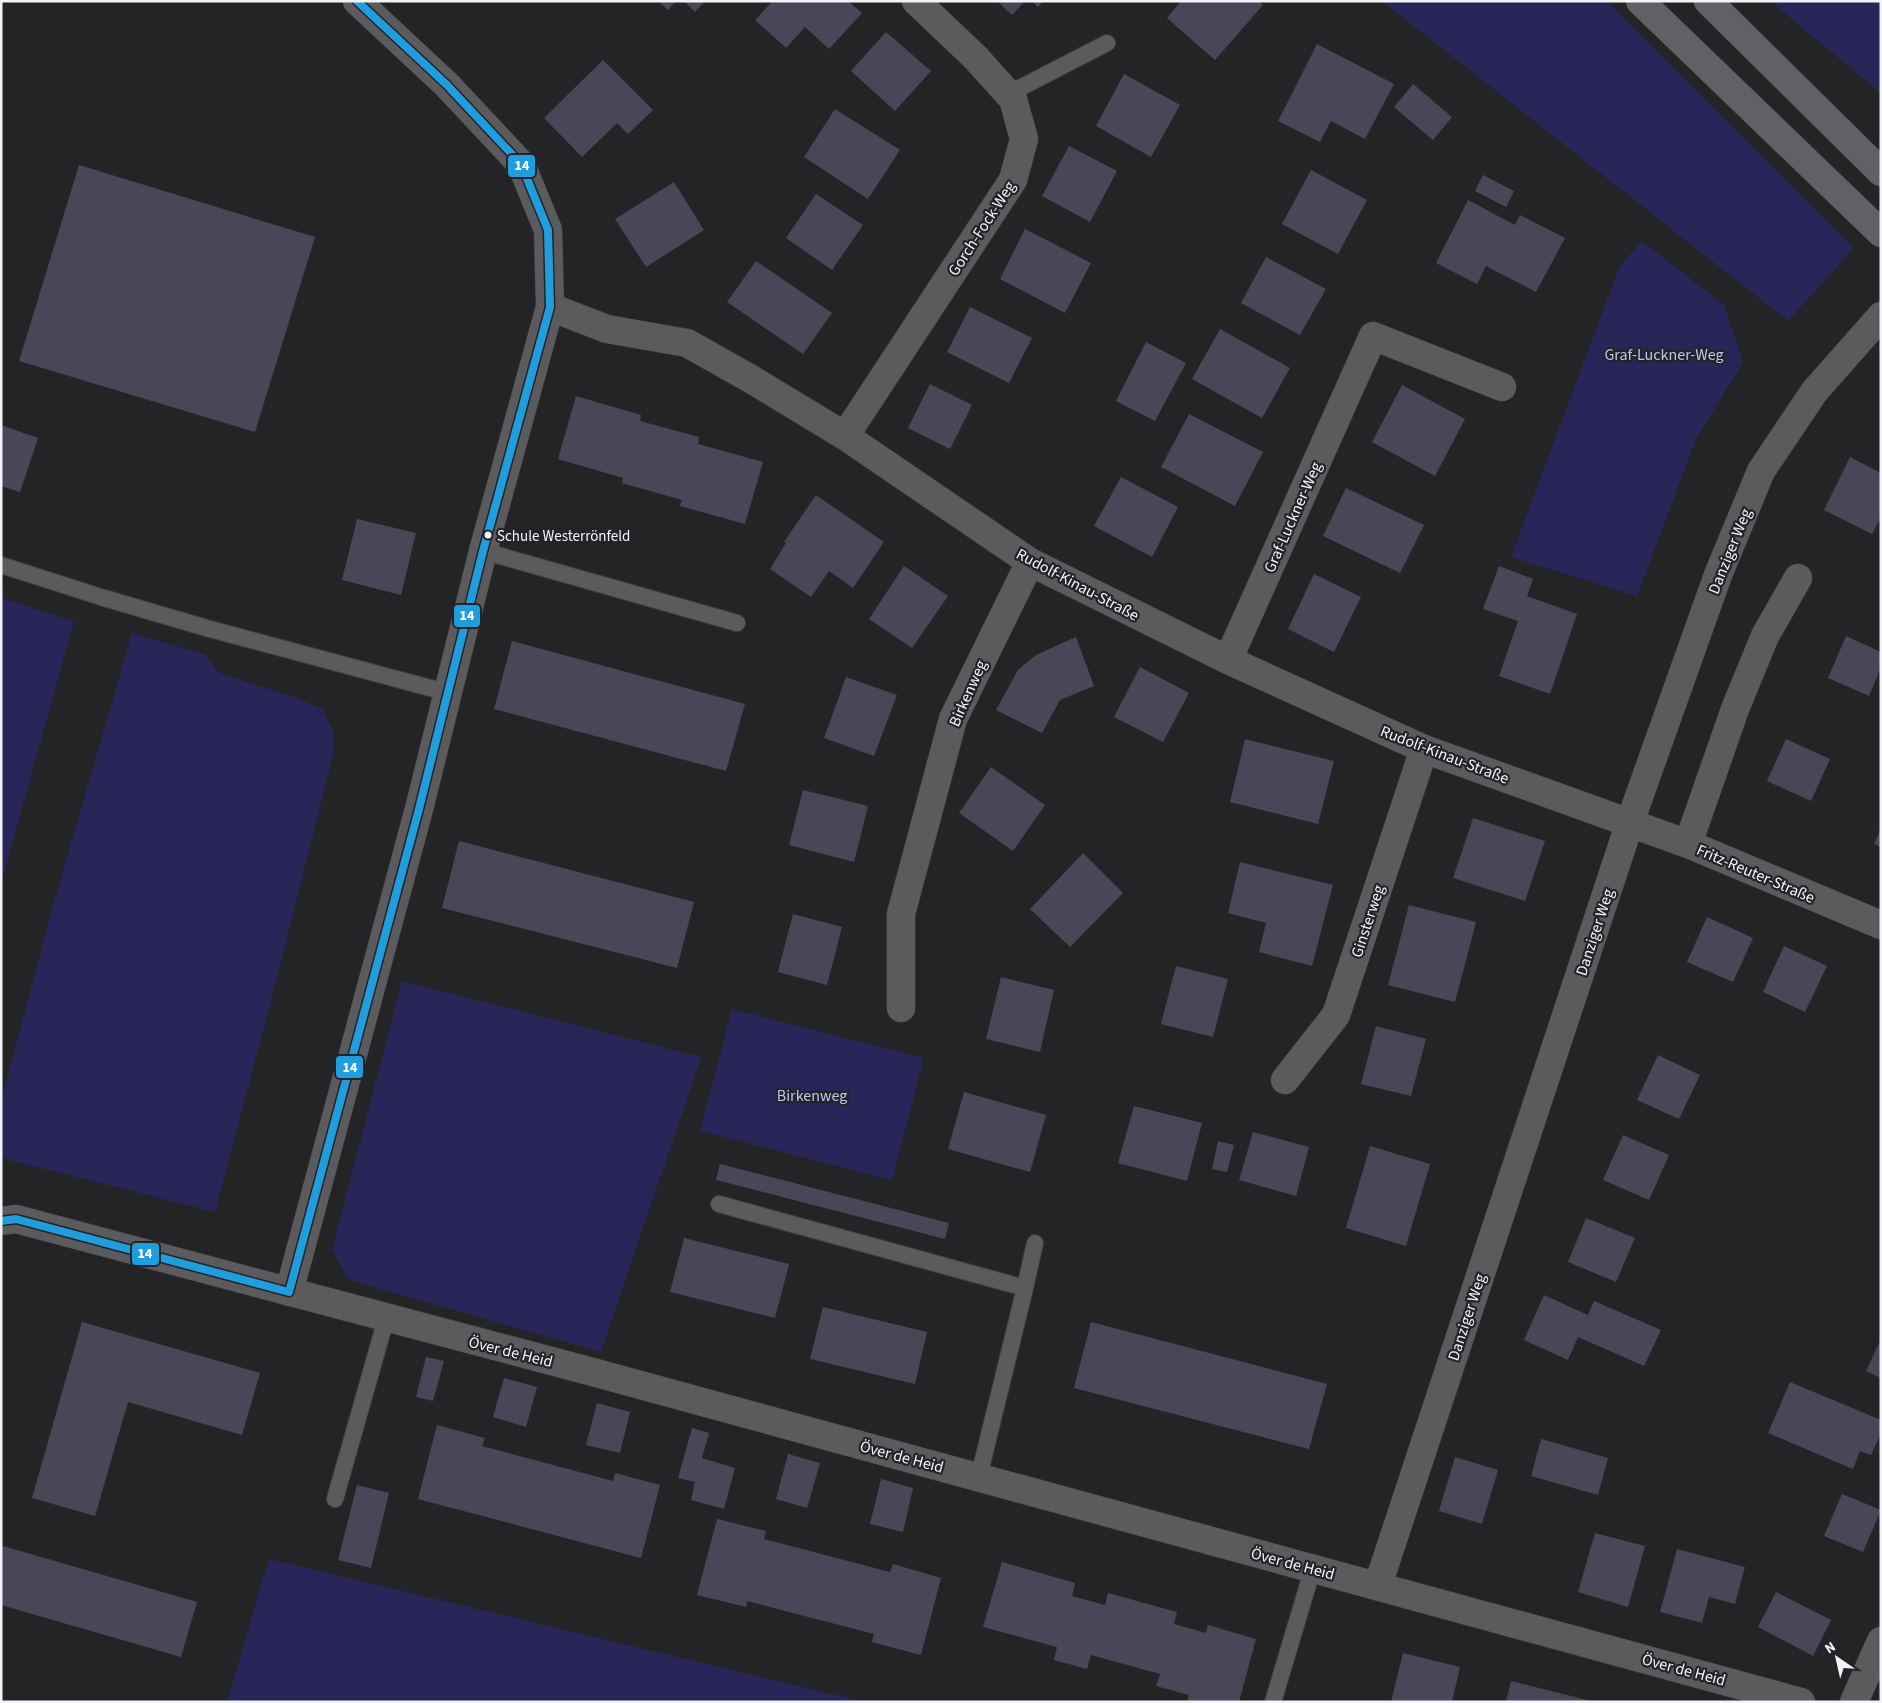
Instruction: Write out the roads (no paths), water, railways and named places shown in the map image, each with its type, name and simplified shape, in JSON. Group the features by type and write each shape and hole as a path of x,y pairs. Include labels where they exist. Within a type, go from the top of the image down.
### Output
{"highway":[{"path":"1640,1 1881,233"},
{"path":"1708,1 1881,172"}],"street":[{"path":"289,1292 449,693 483,552 550,307 548,230 520,164 447,85 357,1"},
{"name":"Gorch-Fock-Weg","path":"845,436 1013,180 1024,139 1013,99 975,57 916,1"},
{"name":"Rudolf-Kinau-Straße","path":"550,307 607,329 687,343 845,436 1030,562 1228,660 1424,749 1630,822"},
{"name":"Danziger Weg","path":"1378,1585 1630,822 1718,576 1761,471 1814,392 1854,344 1881,316"},
{"name":"Graf-Luckner-Weg","path":"1228,660 1373,336 1502,387"},
{"name":"Birkenweg","path":"901,1008 901,914 953,719 1030,562"},
{"path":"1688,844 1735,709 1765,636 1798,578"},
{"name":"Ginsterweg","path":"1285,1080 1336,1015 1424,749"},
{"name":"Fritz-Reuter-Straße","path":"1630,822 1688,844 1881,925"},
{"name":"Över de Heid","path":"1,1221 16,1219 386,1319 600,1374 1801,1702"},
{"path":"1854,1702 1881,1641"}],"lane":[{"path":"1008,94 1107,42"},
{"path":"483,552 737,623"},
{"path":"1,565 104,598 449,693"},
{"path":"719,1204 1025,1288"},
{"path":"979,1476 1035,1243"},
{"path":"334,1499 386,1319"},
{"path":"1273,1702 1313,1568"}],"place":[{"name":"Schule Westerrönfeld","path":"488,535"}]}
